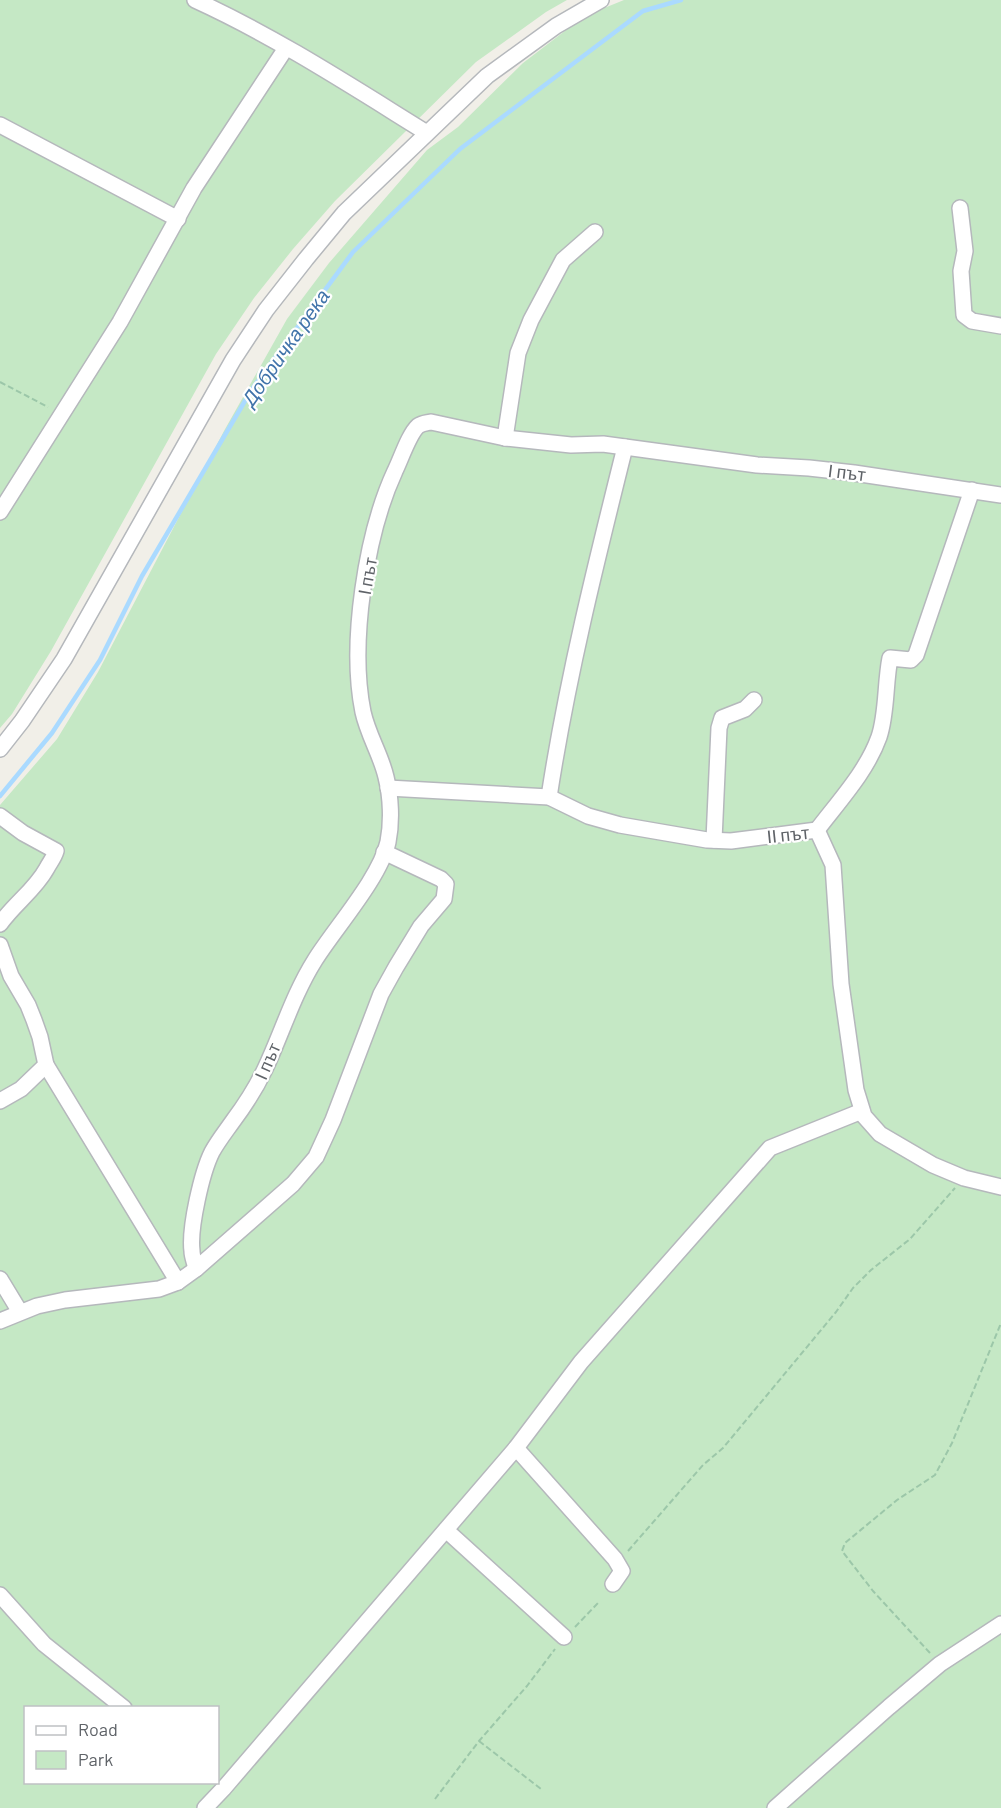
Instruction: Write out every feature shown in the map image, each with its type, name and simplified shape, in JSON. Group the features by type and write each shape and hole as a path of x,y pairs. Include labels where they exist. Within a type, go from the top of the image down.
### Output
{"street":[{"path":"195,0 286,48 427,132"},
{"path":"0,748 22,721 64,659 191,431 266,310 344,213 487,76 556,26 601,0"},
{"path":"0,512 120,322 209,165 286,48"},
{"path":"0,124 178,219"},
{"path":"960,208 965,251 961,271 964,315 972,321 1001,326"},
{"path":"505,438 518,353 531,320 563,260 595,232"},
{"name":"І път","path":"196,1269 192,1250 194,1219 199,1193 213,1150 256,1085 292,1001 314,961 360,896 382,860 388,842 390,818 388,789 386,776 363,714 358,667 358,634 364,584 380,511 393,476 419,425 431,422 505,438 572,445 625,447 757,465 854,472 1001,495"},
{"path":"549,797 580,630 625,447"},
{"path":"817,830 869,759 879,736 890,658 910,660 916,655 972,490"},
{"path":"714,840 722,718 745,709 754,700"},
{"name":"ІІ път","path":"388,789 549,797 588,816 620,825 658,833 714,840 731,841 817,830 833,865 841,984 856,1090 864,1116 880,1134 933,1165 964,1178 1001,1187"},
{"path":"0,816 56,851 41,880 0,924"},
{"path":"0,1321 20,1312 65,1300 159,1288 178,1282 293,1184 316,1157 333,1120 381,994 421,926 444,899 446,884 441,879 384,852"},
{"path":"0,945 10,976 28,1005 34,1020 46,1065 178,1282"},
{"path":"0,1101 21,1089 46,1065"},
{"path":"205,1808 221,1785 516,1448 581,1362 770,1148 862,1111"},
{"path":"0,1279 20,1312"},
{"path":"516,1448 615,1559 622,1571 613,1584"},
{"path":"446,1530 564,1637"},
{"path":"0,1595 44,1644 123,1706"},
{"path":"775,1808 940,1664 1001,1624"}],"path":[{"path":"0,382 62,414"},
{"path":"615,1559 626,1552 703,1465 723,1448 836,1312 853,1288 871,1270 910,1239 964,1178"},
{"path":"940,1664 873,1591 842,1551 845,1543 897,1500 935,1475 952,1443 1001,1323"},
{"path":"435,1799 564,1637 598,1603"},
{"path":"479,1741 541,1789"}],"green space":[{"path":"0,0 567,0 546,12 476,62 335,201 254,298 216,354 51,651 12,714 0,728"},
{"path":"624,0 1001,0 1001,1808 0,1808 0,805 57,739 98,672 224,431 287,319 329,263 427,150 458,127 523,63 592,13"}],"waterway":[{"name":"Добричка река","path":"0,796 52,733 100,660 142,576 252,389 353,252 460,149 643,11 681,0"}]}
